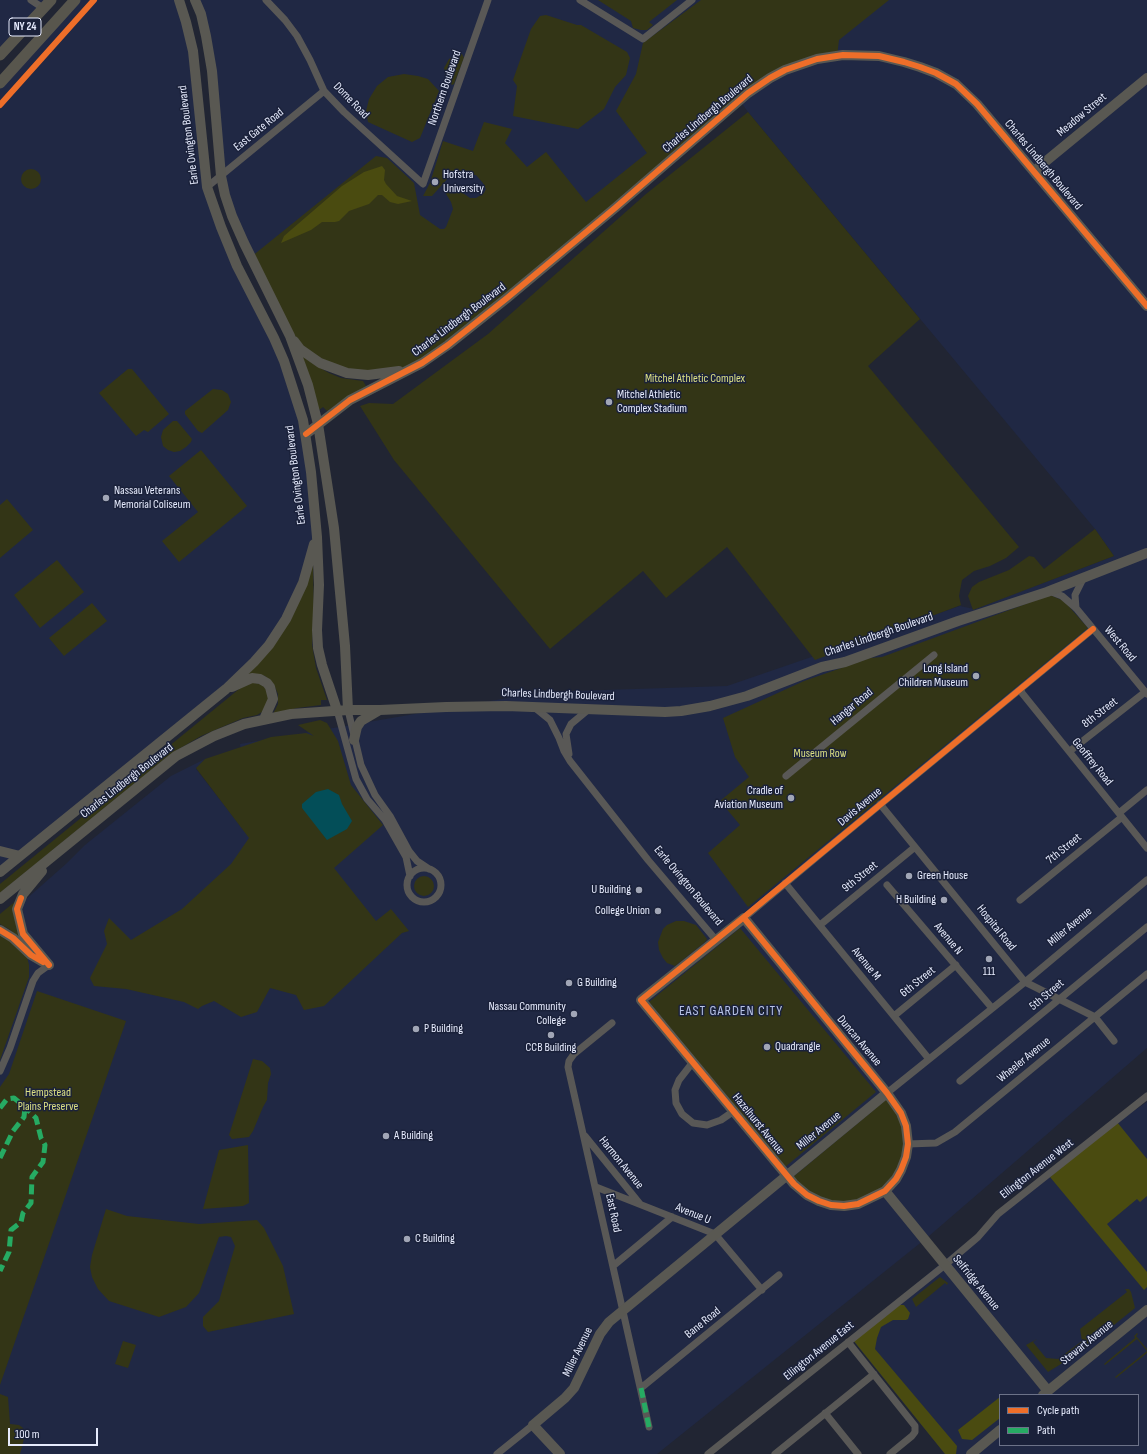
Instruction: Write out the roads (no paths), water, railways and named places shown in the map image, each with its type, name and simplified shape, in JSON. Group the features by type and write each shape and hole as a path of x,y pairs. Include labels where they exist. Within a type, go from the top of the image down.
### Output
{"main road":[{"name":"NY 24","path":"0,83 75,0"},
{"name":"NY 24","path":"0,55 47,4"}],"street":[{"path":"31,0 47,4"},
{"name":"Earle Ovington Boulevard","path":"179,0 193,51 207,187 237,266 274,338 284,361 299,406 306,434 317,537 320,585 317,630 318,648 322,665 356,779 367,799 385,820 406,857 410,876"},
{"path":"195,0 201,14 212,71 221,176 232,216 290,336 308,385 318,424 334,528 345,646 348,710 354,740 361,765 375,795 390,816 409,851 417,861 429,869 438,875 442,885 439,894 431,901 420,902 410,895 407,885 410,876 418,869 429,869"},
{"name":"Dome Road","path":"266,0 285,20 296,36 310,60 324,91 344,112 423,184"},
{"name":"Northern Boulevard","path":"423,184 488,0"},
{"path":"580,0 643,39 692,0"},
{"name":"Charles Lindbergh Boulevard","path":"306,434 354,398 437,353 507,298 615,208 748,93 770,78 799,64 817,59 843,55 879,56 904,62 936,73 956,84 973,100 1147,306"},
{"name":"Meadow Street","path":"1034,171 1147,78"},
{"name":"East Gate Road","path":"207,187 324,91"},
{"path":"290,336 300,348 316,361 327,367 347,373 368,375 411,368"},
{"name":"Charles Lindbergh Boulevard","path":"0,872 226,689 254,662 269,645 286,619 302,583 317,537"},
{"name":"Charles Lindbergh Boulevard","path":"0,899 176,756 214,736 244,724 291,714 336,710 380,710 446,706 590,708 665,712 710,706 747,696 822,667 845,662 958,621 1049,591 1147,553"},
{"path":"1076,608 1075,595 1083,579"},
{"name":"West Road","path":"1049,591 1062,596 1076,608 1146,693"},
{"name":"Davis Avenue","path":"641,1000 744,918 1093,629"},
{"name":"Hangar Road","path":"786,776 934,655"},
{"path":"226,689 252,678 260,679 267,683 270,687 273,698 264,719"},
{"name":"Geoffrey Road","path":"1021,689 1022,693 1147,848"},
{"name":"8th Street","path":"1070,751 1146,693"},
{"name":"Earle Ovington Boulevard","path":"534,707 552,722 564,751 570,760 640,849 716,940"},
{"path":"570,760 566,734 570,724 590,708"},
{"path":"354,740 357,727 361,721 380,710"},
{"name":"7th Street","path":"1020,900 1120,815 1147,790"},
{"name":"Hospital Road","path":"880,804 1025,982 1094,1016 1114,1041"},
{"name":"9th Street","path":"820,925 915,847"},
{"path":"48,965 23,934 17,909 23,894 61,850"},
{"path":"0,851 20,856"},
{"name":"Miller Avenue","path":"533,1425 565,1398 574,1388 600,1334 609,1322 623,1309 887,1092 1025,982 1147,880"},
{"name":"Avenue M","path":"785,883 929,1059"},
{"name":"Avenue N","path":"887,885 992,1008"},
{"name":"Duncan Avenue","path":"744,918 887,1092 901,1113 906,1126 908,1144 906,1158 896,1179 885,1191"},
{"name":"5th Street","path":"960,1081 1147,927"},
{"path":"0,930 13,938 31,955 48,965"},
{"path":"0,1071 10,1048 30,989 48,965"},
{"name":"6th Street","path":"894,1016 956,965"},
{"name":"Wheeler Avenue","path":"908,1144 936,1143 955,1132 1094,1016 1147,974"},
{"name":"Hazelhurst Avenue","path":"641,1000 794,1184 807,1195 819,1202 844,1206 858,1204 885,1191"},
{"name":"East Road","path":"612,1023 574,1054 568,1067 649,1427"},
{"path":"693,1062 679,1080 675,1090 676,1103 682,1114 693,1123 707,1125 721,1120 734,1111"},
{"name":"Ellington Avenue West","path":"945,1265 978,1237 998,1214 1147,1096"},
{"name":"Harmon Avenue","path":"584,1134 640,1204"},
{"name":"Avenue U","path":"596,1187 715,1234 762,1290"},
{"name":"Selfridge Avenue","path":"885,1191 1046,1393"},
{"path":"613,1266 672,1217"},
{"name":"Ellington Avenue East","path":"708,1454 945,1265"},
{"name":"Bane Road","path":"641,1388 779,1275"},
{"name":"Stewart Avenue","path":"1046,1393 1147,1310"},
{"path":"848,1342 916,1426 915,1432 912,1436 890,1454"},
{"path":"775,1454 874,1374"},
{"path":"825,1413 858,1454"},
{"path":"497,1454 533,1425 560,1454"},
{"path":"970,1454 999,1431"}],"place":[{"name":"Hofstra University","path":"435,182"},
{"name":"Mitchel Athletic Complex Stadium","path":"609,402"},
{"name":"Nassau Veterans Memorial Coliseum","path":"106,498"},
{"name":"Long Island Children Museum","path":"976,676"},
{"name":"Cradle of Aviation Museum","path":"791,798"},
{"name":"Green House","path":"909,876"},
{"name":"U Building","path":"639,890"},
{"name":"H Building","path":"944,900"},
{"name":"College Union","path":"658,911"},
{"name":"111","path":"989,959"},
{"name":"G Building","path":"569,983"},
{"name":"Nassau Community College","path":"574,1014"},
{"name":"P Building","path":"416,1029"},
{"name":"CCB Building","path":"551,1035"},
{"name":"Quadrangle","path":"767,1047"},
{"name":"A Building","path":"386,1136"},
{"name":"C Building","path":"407,1239"}],"district":[{"name":"EAST GARDEN CITY","path":"731,1011"}],"park label":[{"name":"Mitchel Athletic Complex","path":"695,379"},
{"name":"Museum Row","path":"820,754"},
{"name":"Hempstead Plains Preserve","path":"48,1100"}]}
